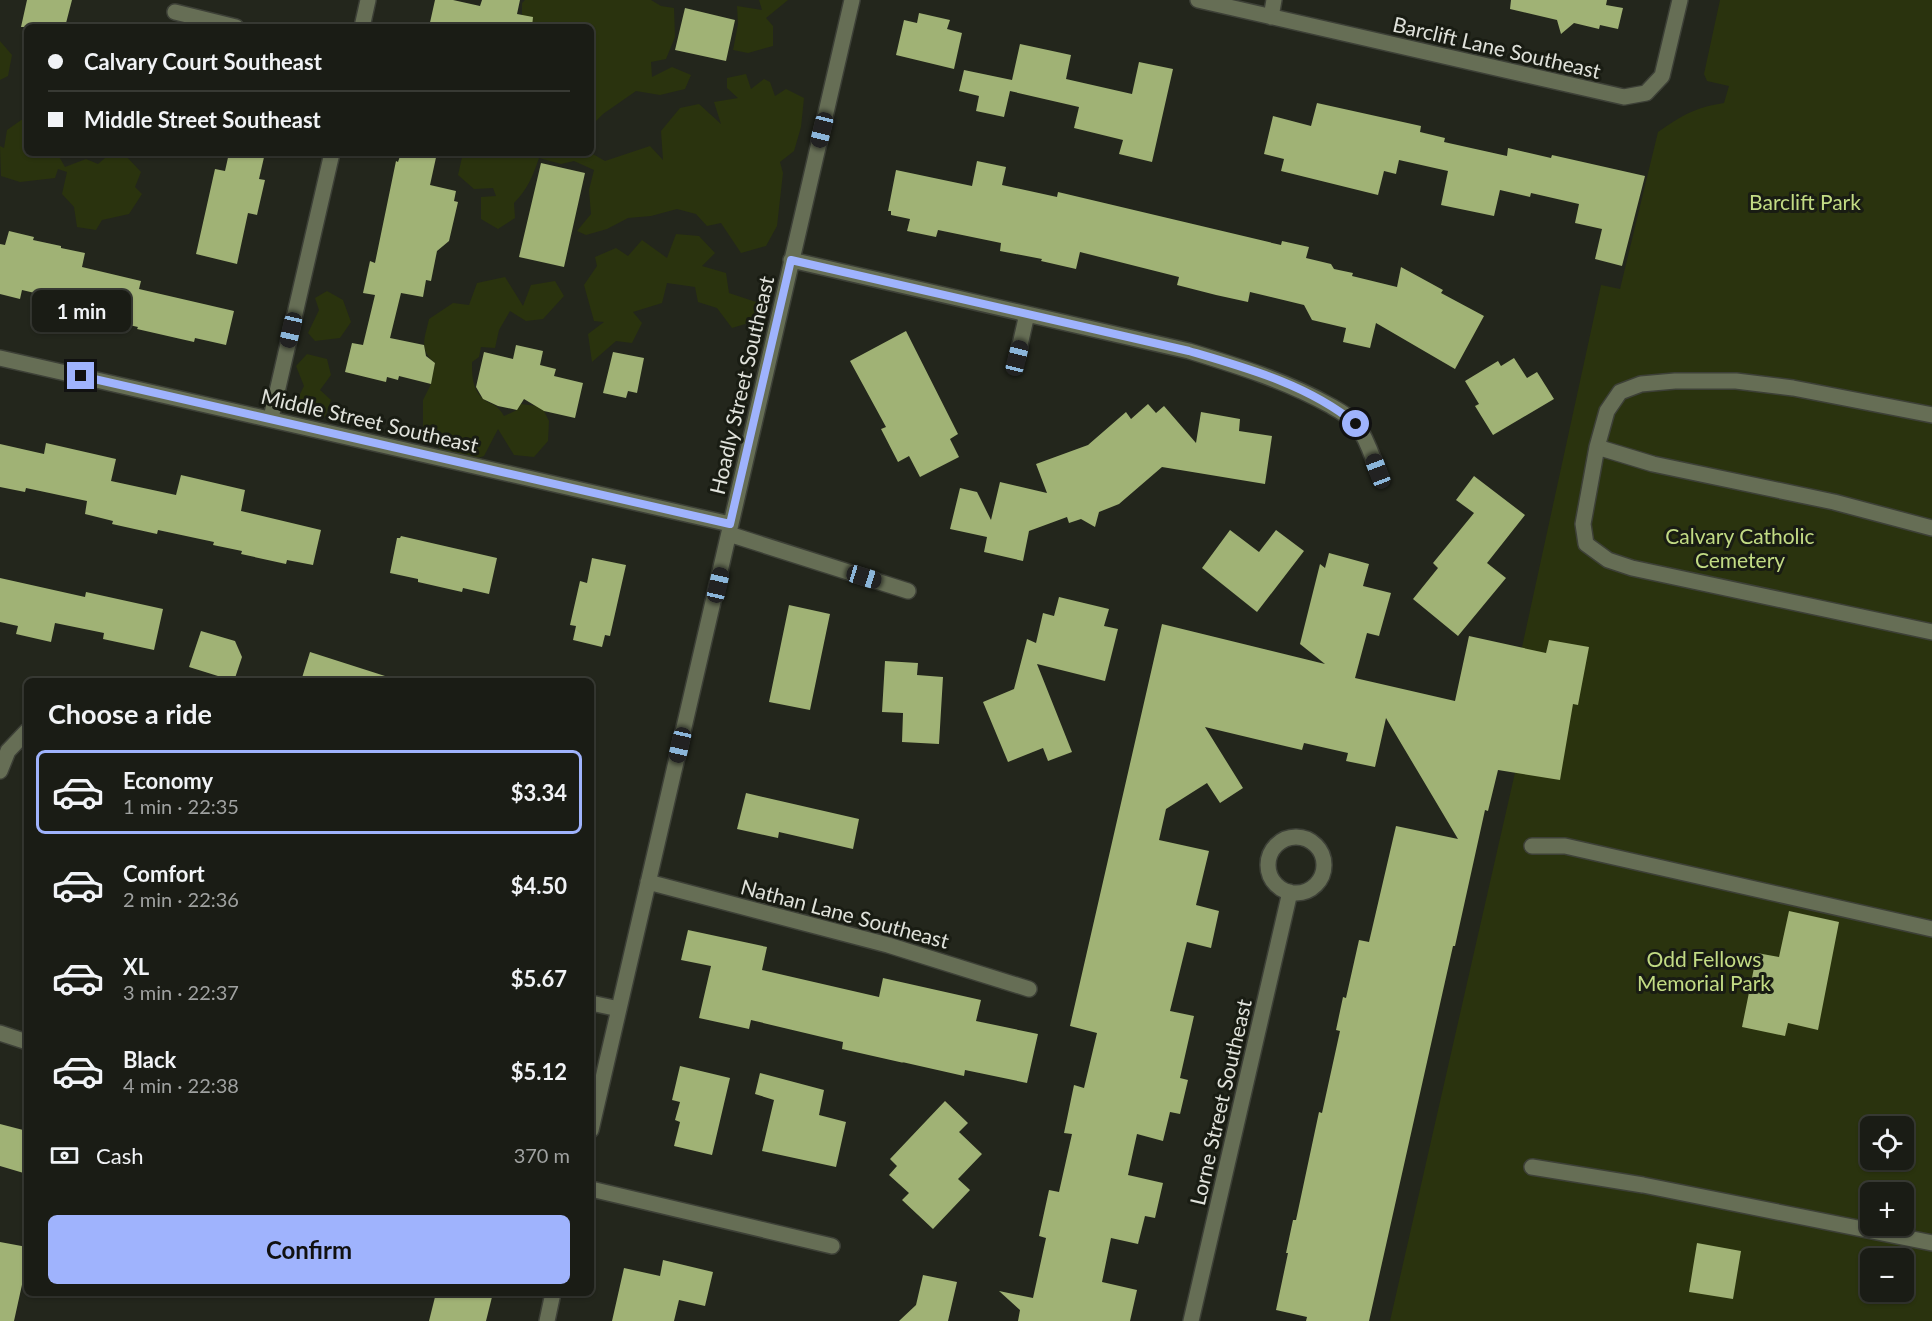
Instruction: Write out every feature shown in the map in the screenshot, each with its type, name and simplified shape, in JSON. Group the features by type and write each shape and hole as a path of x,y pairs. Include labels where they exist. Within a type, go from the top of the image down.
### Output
{"street":[{"path":"363,24 368,0"},
{"name":"Hoadly Street Southeast","path":"594,1117 852,0"},
{"name":"Barclift Lane Southeast","path":"1198,0 1624,97 1646,93 1662,76 1680,0"},
{"path":"1271,17 1274,0"},
{"path":"175,12 224,24"},
{"path":"270,418 331,156"},
{"path":"791,260 1189,351 1237,365 1293,386 1344,414 1356,424 1368,445 1378,471"},
{"path":"1017,358 1027,314"},
{"name":"Middle Street Southeast","path":"0,358 270,418 730,529 908,591"},
{"path":"1932,415 1859,399 1737,381 1675,381 1641,384 1620,392 1607,411 1583,524 1586,544 1608,560 1632,568 1932,632"},
{"path":"1598,447 1653,464 1834,502 1932,528"},
{"path":"0,771 8,751 24,734"},
{"path":"1532,846 1565,846 1932,929"},
{"name":"Nathan Lane Southeast","path":"648,882 888,945 1029,989"},
{"name":"Lorne Street Southeast","path":"1191,1321 1290,892"},
{"path":"594,1004 619,1009"},
{"path":"0,1033 24,1041"},
{"path":"1532,1167 1643,1185 1932,1243"},
{"path":"594,1190 832,1246"},
{"path":"547,1321 553,1296"}],"green space":[{"path":"525,0 651,0 661,6 674,8 675,37 666,59 651,62 652,77 672,67 691,75 685,89 660,95 636,91 594,123 594,24 522,24 522,3"},
{"path":"759,0 788,0 766,18 773,26 773,46 748,53 733,50 738,24 737,6 762,10"},
{"path":"1720,0 1932,0 1932,1321 1390,1321 1532,698 1512,693 1601,285 1620,289 1658,132 1689,113 1724,103 1729,86 1707,81 1704,74"},
{"path":"0,41 12,55 8,76 0,80"},
{"path":"746,74 751,89 764,79 770,82 775,96 786,89 804,98 801,127 794,151 780,162 783,173 777,226 766,246 741,253 721,223 707,226 696,214 677,209 651,216 628,218 607,229 586,235 577,231 591,214 589,190 594,170 574,161 561,164 539,158 523,193 514,203 515,218 498,229 481,219 481,197 496,196 493,188 474,189 458,175 462,156 594,155 605,161 650,146 663,160 661,131 680,108 699,104 721,124 714,102 738,98 727,88 727,78"},
{"path":"24,118 24,156 59,156 65,167 86,159 98,164 107,156 126,156 141,172 135,187 142,194 129,214 102,220 96,230 77,227 74,207 62,194 67,172 58,169 55,178 20,182 1,176 0,146 4,148 7,130"},
{"path":"676,234 699,236 715,253 702,266 726,273 729,293 756,302 755,321 732,328 717,308 698,302 695,287 667,283 662,303 633,312 642,323 632,343 616,341 592,362 588,334 604,322 594,321 584,285 597,266 595,257 616,248 628,256 642,240 667,258"},
{"path":"505,277 523,306 531,285 555,281 564,296 543,319 526,321 510,311 499,330 495,348 481,347 479,357 472,362 473,381 482,398 496,406 504,416 517,410 521,404 537,406 544,411 549,421 548,441 534,457 514,455 498,429 484,456 455,466 423,429 423,400 431,384 435,363 426,353 424,343 429,319 453,303 469,305 477,283"},
{"path":"327,291 343,300 351,322 340,338 315,341 308,333 319,310 315,298"},
{"path":"307,354 327,359 331,375 320,390 331,400 325,417 304,414 297,400 304,386 296,366"}],"building":[{"path":"27,0 72,0 66,24 24,24 24,27 21,27"},
{"path":"435,0 453,0 480,6 482,0 520,0 517,14 533,17 532,24 430,24"},
{"path":"1511,0 1607,0 1606,5 1623,8 1618,29 1600,25 1599,29 1574,23 1561,34 1557,20 1510,9"},
{"path":"685,8 735,20 726,61 675,50"},
{"path":"919,13 950,20 947,29 962,33 954,69 896,55 904,20 917,23"},
{"path":"1020,44 1071,55 1066,79 1132,94 1139,62 1173,69 1152,162 1119,154 1123,140 1074,128 1079,107 1010,91 1004,117 976,111 979,96 959,91 964,70 1012,80"},
{"path":"1317,103 1421,126 1420,132 1445,138 1444,142 1507,156 1508,148 1551,158 1552,155 1645,176 1622,266 1595,259 1602,229 1575,223 1579,204 1531,193 1530,197 1500,190 1494,216 1441,205 1448,171 1399,160 1396,174 1384,171 1378,195 1281,171 1284,159 1264,154 1273,116 1311,126"},
{"path":"228,156 264,156 259,179 265,180 257,215 248,213 237,264 196,254 215,169 225,171"},
{"path":"400,156 436,156 430,185 456,191 454,201 458,202 449,241 437,251 431,281 426,280 423,297 401,293 390,338 424,345 426,356 435,363 431,384 399,376 398,380 387,377 386,382 345,372 352,343 363,345 375,295 363,293 370,261 375,263 396,161 398,162"},
{"path":"977,161 1006,167 1002,185 1057,197 1058,192 1281,245 1282,241 1309,247 1306,258 1331,264 1334,269 1353,273 1352,276 1397,287 1401,267 1443,290 1441,293 1484,316 1455,369 1376,323 1370,348 1343,342 1346,328 1312,320 1304,305 1250,292 1248,302 1216,295 1177,285 1179,277 1080,252 1076,269 1041,261 1042,259 1000,251 1001,243 938,230 936,237 907,231 910,219 891,215 891,211 888,211 896,170 972,186"},
{"path":"541,163 585,173 564,267 519,257"},
{"path":"9,231 34,237 33,240 85,253 82,267 141,281 139,289 234,311 226,345 195,338 194,342 75,313 77,303 22,290 20,299 0,294 0,244 5,245"},
{"path":"906,331 958,434 950,439 959,457 920,477 909,456 898,462 881,429 886,427 850,361"},
{"path":"516,345 543,351 540,365 556,369 554,376 583,383 575,418 544,411 524,399 517,410 498,406 483,399 476,387 484,352 513,359"},
{"path":"613,352 644,358 637,393 628,391 626,398 603,393"},
{"path":"1514,358 1527,378 1537,372 1554,399 1493,435 1475,406 1479,404 1465,381 1498,361 1501,366"},
{"path":"1148,404 1156,413 1164,406 1196,443 1201,412 1240,419 1239,431 1272,436 1265,484 1162,467 1119,504 1099,512 1095,527 1081,519 1069,523 1067,517 1029,531 1023,561 984,552 987,537 950,529 960,488 977,492 991,520 1000,482 1047,493 1036,464 1088,445 1126,412 1131,419"},
{"path":"46,443 116,459 111,481 176,495 181,475 245,490 241,511 321,530 313,565 287,560 286,564 241,554 242,551 213,545 214,542 158,530 157,534 112,524 113,521 85,514 87,501 26,488 25,492 0,487 0,444 44,454"},
{"path":"1474,476 1525,515 1487,563 1506,578 1458,636 1413,599 1438,568 1433,563 1474,513 1456,500"},
{"path":"1230,530 1259,552 1276,530 1304,551 1257,612 1202,568"},
{"path":"401,536 497,558 489,594 463,588 462,592 390,573 397,538"},
{"path":"1329,553 1369,564 1363,586 1391,593 1379,636 1367,633 1355,678 1455,701 1469,636 1546,653 1549,640 1589,647 1578,705 1573,704 1560,780 1498,770 1488,811 1485,810 1455,946 1453,946 1369,1321 1306,1321 1307,1317 1276,1310 1293,1220 1296,1220 1319,1112 1322,1113 1340,1031 1336,1030 1343,997 1346,998 1359,940 1369,942 1396,826 1458,839 1386,718 1375,767 1346,761 1348,753 1304,743 1302,750 1205,727 1243,788 1220,803 1207,783 1166,809 1159,840 1209,851 1196,905 1219,911 1211,948 1187,942 1170,1011 1194,1016 1180,1078 1188,1080 1180,1114 1170,1112 1163,1141 1137,1134 1128,1175 1163,1183 1155,1218 1145,1216 1138,1244 1111,1238 1102,1282 1137,1290 1130,1321 1018,1321 1020,1310 999,1291 1033,1298 1046,1238 1039,1236 1049,1190 1059,1192 1072,1134 1064,1133 1074,1085 1084,1088 1097,1033 1070,1026 1162,624 1325,664 1300,644 1320,564 1325,568"},
{"path":"592,558 626,565 610,636 605,635 602,647 573,640 576,626 570,625 580,581 587,583"},
{"path":"0,578 85,597 86,592 163,609 154,650 103,639 104,633 55,623 51,642 16,634 18,626 0,622"},
{"path":"1059,597 1109,609 1104,626 1118,629 1105,681 1037,664 1072,752 1048,761 1043,748 1008,762 983,702 1014,689 1027,639 1036,643 1043,613 1054,616"},
{"path":"789,605 830,614 810,710 769,702"},
{"path":"201,631 235,641 242,657 235,678 224,678 189,667"},
{"path":"310,652 385,676 385,678 302,678"},
{"path":"885,661 918,663 917,675 943,677 939,744 902,742 903,713 882,712"},
{"path":"746,793 859,819 853,849 779,832 778,838 737,829"},
{"path":"1789,911 1839,922 1818,1030 1788,1023 1785,1036 1742,1027 1757,953 1779,957"},
{"path":"688,930 767,947 762,970 879,997 883,978 981,1000 976,1021 1038,1034 1027,1083 965,1070 964,1076 842,1049 843,1042 751,1020 749,1029 699,1018 711,966 681,960"},
{"path":"680,1066 730,1078 712,1155 674,1146 680,1122 675,1120 680,1102 672,1100"},
{"path":"760,1073 824,1090 819,1115 846,1122 836,1167 762,1151 774,1100 755,1094"},
{"path":"945,1101 968,1123 959,1132 982,1154 958,1179 970,1190 933,1229 902,1200 909,1193 889,1175 897,1166 890,1159"},
{"path":"0,1124 24,1130 24,1173 0,1166"},
{"path":"0,1242 24,1246 24,1276 14,1321 0,1321"},
{"path":"1697,1243 1741,1251 1733,1299 1689,1292"},
{"path":"663,1260 713,1272 705,1306 679,1300 674,1321 612,1321 624,1268 660,1276"},
{"path":"923,1275 957,1282 948,1321 899,1321 916,1305"},
{"path":"435,1296 492,1296 486,1321 429,1321"}],"route":[{"path":"81,376 730,524 791,260 1189,351 1237,365 1293,386 1344,414 1356,424"}],"park label":[{"name":"Barclift Park","path":"1805,201"},
{"name":"Calvary Catholic Cemetery","path":"1740,547"},
{"name":"Odd Fellows Memorial Park","path":"1704,970"}]}
